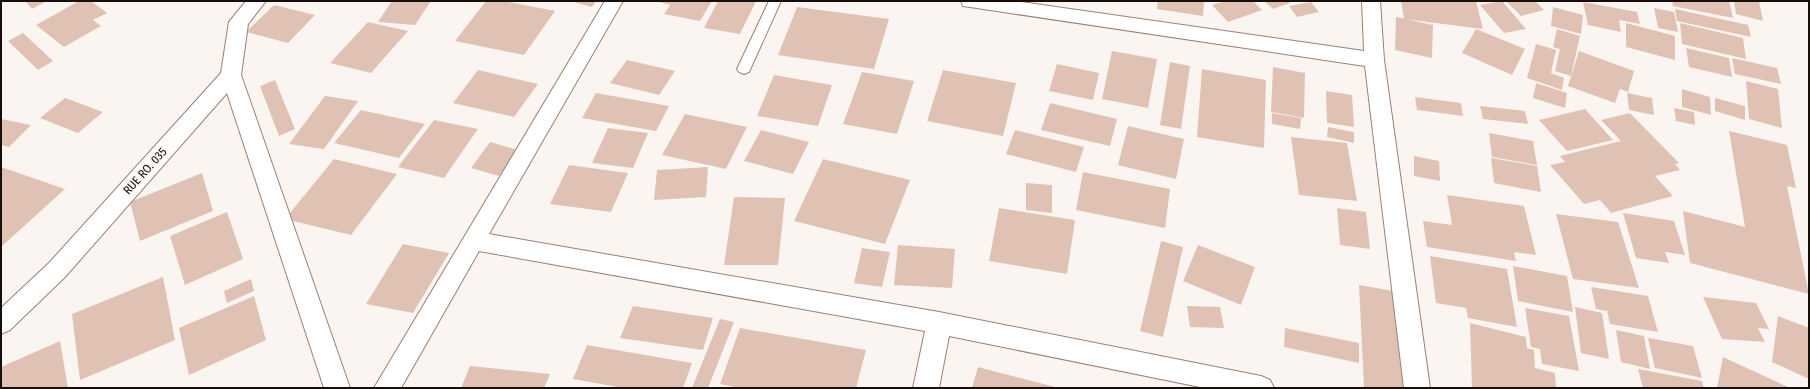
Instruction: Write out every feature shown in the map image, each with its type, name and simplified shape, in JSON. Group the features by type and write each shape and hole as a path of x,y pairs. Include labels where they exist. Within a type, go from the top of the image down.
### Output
{"street":[{"path":"257,1 238,22 231,75 337,388"},
{"path":"387,388 614,1"},
{"path":"970,1 1374,60"},
{"path":"1371,1 1374,60 1416,388"},
{"name":"RUE RO. 035","path":"1,323 57,270 231,75"},
{"path":"474,241 939,323 1262,388"},
{"path":"926,388 939,323"}],"lane":[{"path":"744,69 775,1"}],"building":[{"path":"25,1 47,1 32,9"},
{"path":"79,1 91,1 107,13 93,20 101,26 64,47 36,25"},
{"path":"392,1 431,1 415,25 378,22"},
{"path":"486,1 504,1 555,11 524,55 455,41"},
{"path":"570,1 596,1 592,7"},
{"path":"656,1 712,1 700,21 664,14 670,5"},
{"path":"718,1 756,1 740,34 704,28"},
{"path":"1158,1 1204,1 1203,16 1157,9"},
{"path":"1225,1 1253,1 1262,10 1228,22 1212,5"},
{"path":"1264,1 1288,1 1290,3 1273,9"},
{"path":"1401,1 1476,1 1483,29 1404,19"},
{"path":"1502,1 1526,29 1504,33 1480,5"},
{"path":"1506,1 1535,1 1544,10 1521,16"},
{"path":"1672,1 1729,1 1733,18 1673,6"},
{"path":"1734,1 1759,1 1763,21 1736,14"},
{"path":"1311,2 1319,12 1297,17 1289,6"},
{"path":"1583,2 1637,12 1640,24 1619,20 1621,32 1588,25"},
{"path":"274,5 315,15 288,43 246,32"},
{"path":"797,7 889,19 874,69 778,55"},
{"path":"1553,7 1583,15 1581,34 1551,26"},
{"path":"1654,8 1674,12 1678,32 1658,28"},
{"path":"1675,9 1748,25 1751,37 1677,21"},
{"path":"1396,17 1433,25 1432,58 1395,50"},
{"path":"368,22 408,31 371,73 330,63"},
{"path":"1626,23 1675,36 1675,60 1626,47"},
{"path":"1680,23 1743,38 1746,59 1682,44"},
{"path":"1476,29 1525,49 1512,75 1462,53"},
{"path":"1557,29 1580,36 1571,76 1555,71 1560,49 1553,47"},
{"path":"23,33 53,61 38,70 8,41"},
{"path":"1536,44 1556,50 1551,73 1564,78 1562,90 1527,78"},
{"path":"1686,48 1729,58 1732,77 1689,67"},
{"path":"1112,51 1157,59 1148,108 1102,99"},
{"path":"1579,51 1634,71 1628,92 1620,89 1615,103 1568,86"},
{"path":"1732,58 1777,68 1781,84 1735,74"},
{"path":"627,60 675,71 659,95 610,83"},
{"path":"1170,62 1190,66 1181,129 1160,125"},
{"path":"1057,64 1099,73 1093,100 1049,91"},
{"path":"1273,67 1305,73 1304,118 1271,112"},
{"path":"1202,69 1266,80 1264,148 1197,137"},
{"path":"478,70 538,84 514,117 453,103"},
{"path":"943,70 1016,83 1003,136 927,121"},
{"path":"862,72 914,81 897,134 843,124"},
{"path":"774,75 832,85 818,126 757,116"},
{"path":"275,80 295,129 279,136 260,86"},
{"path":"1746,81 1778,89 1782,128 1749,119"},
{"path":"1536,83 1567,93 1565,108 1533,98"},
{"path":"1682,89 1710,97 1711,115 1682,107"},
{"path":"1326,91 1352,95 1354,127 1327,123"},
{"path":"596,93 669,106 656,131 582,118"},
{"path":"1627,93 1652,98 1654,115 1629,110"},
{"path":"325,96 358,101 324,149 289,144"},
{"path":"1415,97 1461,103 1463,116 1417,110"},
{"path":"65,98 103,112 78,133 40,118"},
{"path":"1715,98 1745,106 1745,120 1715,111"},
{"path":"1050,103 1117,119 1110,146 1041,130"},
{"path":"1480,106 1525,111 1528,124 1483,119"},
{"path":"1674,108 1694,112 1695,125 1676,121"},
{"path":"1585,109 1613,140 1567,151 1539,120"},
{"path":"361,110 425,124 399,158 334,143"},
{"path":"1272,113 1301,118 1300,129 1272,124"},
{"path":"1630,113 1679,163 1675,164 1680,170 1655,176 1673,196 1611,213 1600,200 1584,204 1550,165 1565,162 1560,156 1621,141 1601,120"},
{"path":"685,114 747,127 726,169 662,155"},
{"path":"1,119 31,125 9,147 1,145"},
{"path":"434,120 478,129 444,178 398,167"},
{"path":"1128,126 1184,139 1176,179 1118,165"},
{"path":"1328,127 1354,132 1354,143 1327,137"},
{"path":"608,128 648,133 633,168 592,163"},
{"path":"761,130 809,142 793,174 744,161"},
{"path":"1015,130 1084,147 1076,172 1006,154"},
{"path":"1729,131 1787,145 1796,188 1787,186 1809,294 1690,263 1683,211 1745,227"},
{"path":"1489,133 1533,141 1537,165 1492,157"},
{"path":"1291,137 1347,143 1357,201 1299,195"},
{"path":"490,142 518,150 499,176 471,168"},
{"path":"1414,156 1439,161 1440,181 1414,176"},
{"path":"1491,158 1537,166 1541,192 1494,183"},
{"path":"334,159 397,174 351,235 285,219"},
{"path":"823,159 910,180 885,244 794,221"},
{"path":"569,165 628,173 611,212 550,204"},
{"path":"1,167 65,189 1,247"},
{"path":"708,167 706,197 654,200 657,170"},
{"path":"1083,172 1170,189 1165,228 1076,210"},
{"path":"202,173 213,211 140,241 130,202"},
{"path":"1026,183 1052,185 1052,213 1026,210"},
{"path":"1447,195 1524,206 1536,255 1514,252 1516,261 1427,247 1423,221 1452,225"},
{"path":"734,197 785,198 778,265 724,265"},
{"path":"999,208 1075,220 1067,274 989,261"},
{"path":"1337,208 1366,212 1370,249 1340,245"},
{"path":"227,212 243,259 185,285 170,236"},
{"path":"1623,213 1674,221 1685,255 1665,252 1669,263 1636,258"},
{"path":"1556,214 1618,222 1639,288 1573,279"},
{"path":"1161,241 1183,247 1163,337 1140,331"},
{"path":"403,244 449,253 413,313 366,304"},
{"path":"898,245 955,249 952,288 894,285"},
{"path":"1198,245 1255,267 1241,305 1183,281"},
{"path":"862,248 890,252 882,287 854,283"},
{"path":"1430,256 1507,269 1517,327 1468,318 1466,308 1436,303"},
{"path":"1513,266 1567,276 1573,312 1518,301"},
{"path":"163,277 175,340 80,380 72,314"},
{"path":"251,279 254,291 227,303 224,291"},
{"path":"1359,285 1399,292 1410,388 1364,388"},
{"path":"1591,287 1648,296 1658,332 1610,324 1607,311 1596,309"},
{"path":"254,296 266,340 189,375 179,328"},
{"path":"1703,297 1756,303 1769,329 1758,328 1765,342 1722,339"},
{"path":"633,306 713,318 703,350 620,338"},
{"path":"1187,306 1220,307 1224,328 1190,327"},
{"path":"1575,307 1602,313 1609,359 1581,353"},
{"path":"1525,308 1569,316 1579,371 1542,364 1540,349 1531,347"},
{"path":"1778,316 1809,328 1809,379 1772,362"},
{"path":"720,319 734,322 708,388 692,388"},
{"path":"1470,323 1526,337 1527,348 1534,350 1535,368 1555,373 1556,388 1472,388"},
{"path":"740,328 866,350 856,388 739,388 720,384"},
{"path":"1285,328 1359,343 1359,363 1284,347"},
{"path":"1616,330 1644,336 1650,369 1621,362"},
{"path":"1648,338 1693,346 1702,378 1655,368"},
{"path":"60,341 68,388 1,388 1,367"},
{"path":"587,345 692,363 683,388 623,388 573,379"},
{"path":"1723,357 1790,388 1717,388"},
{"path":"470,366 550,374 544,388 461,388"},
{"path":"978,367 1055,387 1055,388 972,388"},
{"path":"1638,369 1702,381 1704,388 1643,388"}]}
